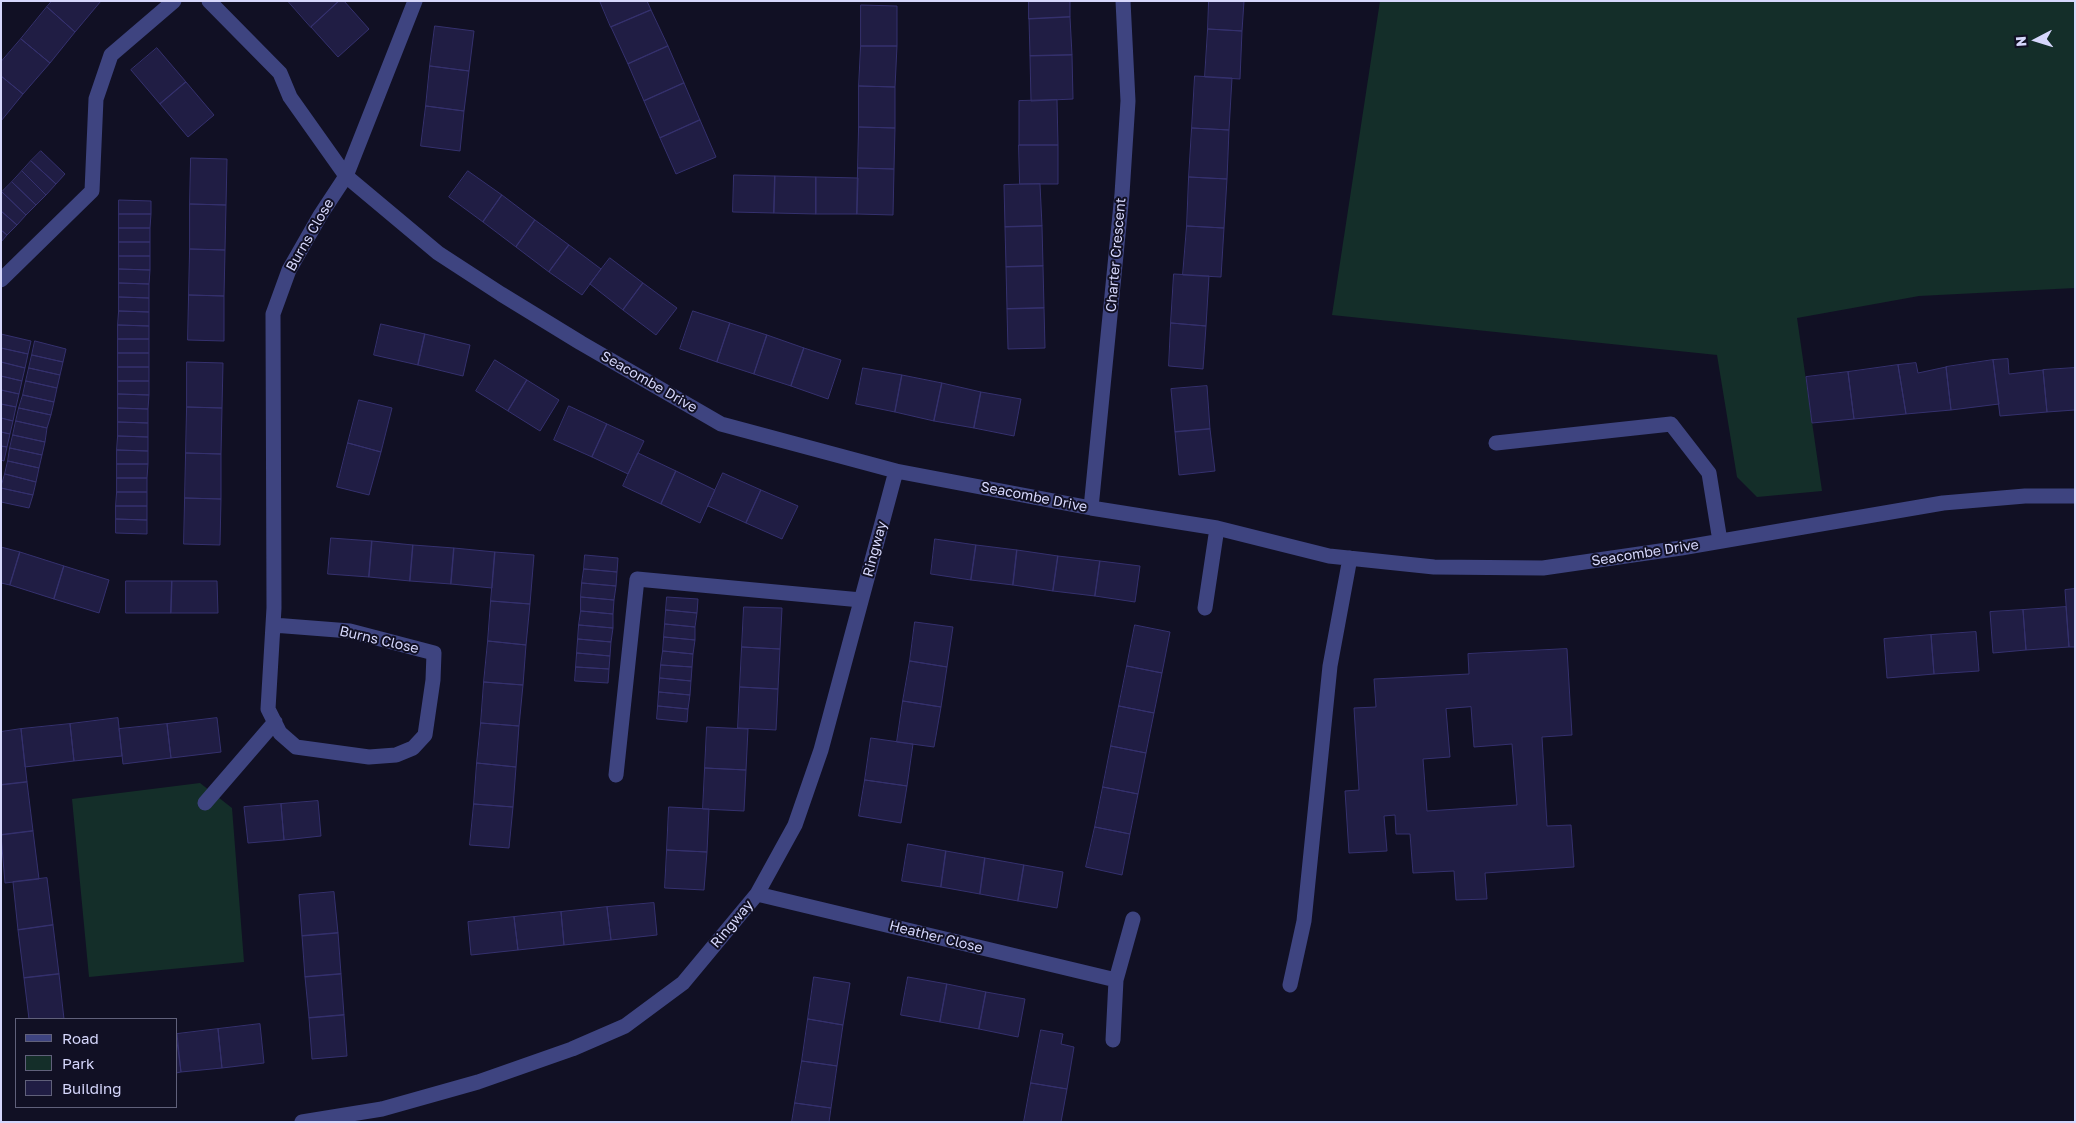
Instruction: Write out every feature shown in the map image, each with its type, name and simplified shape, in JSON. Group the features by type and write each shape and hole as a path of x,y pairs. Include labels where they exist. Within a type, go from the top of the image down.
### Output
{"street":[{"path":"1,280 92,191 96,100 111,55 174,1"},
{"name":"Seacombe Drive","path":"209,1 280,73 290,98 346,176 438,252 501,294 721,424 896,471 1091,508 1217,528 1330,556 1434,567 1543,568 1720,541 1943,502 2025,496 2075,496"},
{"name":"Burns Close","path":"273,625 350,631 434,653 425,735 414,748 396,755 369,757 296,747 280,733 268,709 273,625 273,314 289,270 320,214 346,176 415,1"},
{"name":"Charter Crescent","path":"1091,508 1122,194 1127,58 1123,1"},
{"path":"1496,443 1671,424 1709,473 1720,541"},
{"name":"Ringway","path":"302,1122 384,1115 572,1049 625,1026 683,983 757,894 795,825 821,750 896,471"},
{"path":"1205,608 1217,528"},
{"path":"1290,986 1304,921 1330,666 1350,558"},
{"path":"616,774 637,579 861,600"},
{"path":"205,803 275,722"},
{"name":"Heather Close","path":"757,894 1116,980"},
{"path":"1113,1040 1116,980 1133,919"}],"green space":[{"path":"1380,1 2075,1 2075,288 1919,296 1797,318 1822,491 1757,497 1737,477 1717,355 1332,315"},
{"path":"200,783 232,808 244,962 89,977 72,799"}],"building":[{"path":"52,1 101,1 75,32 47,7"},
{"path":"288,1 339,1 311,27"},
{"path":"339,1 344,1 369,29 338,57 311,27"},
{"path":"600,1 647,1 651,10 611,27"},
{"path":"1029,1 1070,1 1070,17 1029,19"},
{"path":"1209,1 1244,1 1242,31 1208,29"},
{"path":"861,5 897,6 897,46 861,46"},
{"path":"47,7 75,32 50,63 21,39"},
{"path":"651,10 668,46 628,64 611,27"},
{"path":"1070,17 1072,55 1030,56 1029,19"},
{"path":"435,26 474,31 469,71 430,66"},
{"path":"1208,29 1242,31 1240,79 1205,77"},
{"path":"21,39 50,63 23,94 1,76 1,62"},
{"path":"668,46 684,83 644,101 628,64"},
{"path":"861,46 897,46 895,87 859,86"},
{"path":"157,48 186,82 160,104 131,70"},
{"path":"1072,55 1073,99 1031,101 1030,56"},
{"path":"430,66 469,71 464,111 426,106"},
{"path":"1,76 23,94 1,121"},
{"path":"1195,76 1232,78 1229,130 1192,128"},
{"path":"186,82 214,115 188,137 160,104"},
{"path":"684,83 700,120 660,138 644,101"},
{"path":"859,86 895,87 895,128 859,127"},
{"path":"1057,100 1058,145 1019,145 1019,101"},
{"path":"426,106 464,111 460,151 421,146"},
{"path":"700,120 716,157 676,174 660,138"},
{"path":"859,127 895,128 894,169 858,168"},
{"path":"1192,128 1229,130 1227,179 1189,177"},
{"path":"1019,145 1058,145 1058,184 1020,184"},
{"path":"41,151 65,174 56,184 31,161"},
{"path":"191,158 227,159 226,205 190,204"},
{"path":"31,161 56,184 46,195 22,171"},
{"path":"858,168 894,169 893,215 857,214"},
{"path":"22,171 46,195 36,205 12,182"},
{"path":"468,171 502,195 483,222 449,197"},
{"path":"734,175 775,176 774,213 733,212"},
{"path":"775,176 816,177 816,214 774,213"},
{"path":"816,177 858,178 857,214 816,214"},
{"path":"1189,177 1227,179 1224,228 1187,226"},
{"path":"12,182 36,205 26,215 2,192"},
{"path":"1040,184 1042,226 1005,227 1004,185"},
{"path":"2,192 26,215 17,225 1,211"},
{"path":"502,195 535,220 516,247 483,222"},
{"path":"119,200 151,201 151,214 119,214"},
{"path":"190,204 226,205 225,250 190,249"},
{"path":"1,211 17,225 7,235 1,230"},
{"path":"119,214 151,214 150,228 119,228"},
{"path":"535,220 569,245 549,272 516,247"},
{"path":"1042,226 1043,266 1006,267 1005,227"},
{"path":"1187,226 1224,228 1221,277 1183,275"},
{"path":"119,228 150,228 150,242 119,242"},
{"path":"1,230 7,235 1,242"},
{"path":"119,242 150,242 150,256 119,256"},
{"path":"569,245 601,269 582,295 549,272"},
{"path":"190,249 225,250 224,296 189,295"},
{"path":"119,256 150,256 150,270 119,269"},
{"path":"610,258 643,283 623,310 590,284"},
{"path":"1043,266 1044,308 1007,309 1006,267"},
{"path":"119,269 150,270 149,284 119,283"},
{"path":"1174,274 1209,276 1206,326 1171,323"},
{"path":"119,283 149,284 149,298 119,297"},
{"path":"643,283 677,308 656,335 623,310"},
{"path":"189,295 224,296 224,341 188,340"},
{"path":"119,297 149,298 149,312 119,311"},
{"path":"1044,308 1045,348 1008,349 1007,309"},
{"path":"119,311 149,312 149,326 118,325"},
{"path":"693,311 730,323 717,362 680,349"},
{"path":"730,323 767,335 754,374 717,362"},
{"path":"1171,323 1206,326 1203,369 1169,366"},
{"path":"381,324 425,334 418,365 374,355"},
{"path":"118,325 149,326 149,339 118,339"},
{"path":"1,334 31,341 28,354 1,348"},
{"path":"425,334 470,345 463,376 418,365"},
{"path":"767,335 804,348 791,386 754,374"},
{"path":"118,339 149,339 149,353 118,353"},
{"path":"35,341 66,349 63,362 32,355"},
{"path":"1,348 28,354 25,368 1,362"},
{"path":"804,348 841,360 828,399 791,386"},
{"path":"118,353 149,353 149,367 118,367"},
{"path":"32,355 63,362 60,375 29,368"},
{"path":"2008,359 2009,374 2043,370 2047,412 2000,416 1993,360"},
{"path":"495,360 527,380 508,411 476,391"},
{"path":"1993,360 1999,404 1951,410 1946,367"},
{"path":"1,362 25,368 22,381 1,376"},
{"path":"187,362 223,363 222,408 187,407"},
{"path":"1916,363 1918,373 1946,367 1951,410 1906,414 1898,365"},
{"path":"1898,365 1906,414 1854,419 1848,372"},
{"path":"118,367 149,367 149,381 118,381"},
{"path":"29,368 60,375 57,388 26,381"},
{"path":"863,368 902,375 895,412 856,404"},
{"path":"2075,368 2075,410 2047,412 2043,370"},
{"path":"1848,372 1854,419 1812,423 1806,377"},
{"path":"902,375 942,383 934,421 895,412"},
{"path":"1,376 22,381 19,394 1,390"},
{"path":"527,380 559,400 540,431 508,411"},
{"path":"26,381 57,388 54,402 23,395"},
{"path":"118,381 149,381 149,395 118,394"},
{"path":"942,383 981,392 974,428 934,421"},
{"path":"1207,386 1210,429 1175,432 1171,389"},
{"path":"1,390 19,394 16,407 1,404"},
{"path":"981,392 1021,399 1014,436 974,428"},
{"path":"118,394 149,395 148,409 118,408"},
{"path":"23,395 54,402 51,415 19,408"},
{"path":"359,400 392,408 381,452 348,443"},
{"path":"1,404 16,407 13,421 1,418"},
{"path":"569,406 607,424 592,457 554,440"},
{"path":"187,407 222,408 221,454 186,453"},
{"path":"19,408 51,415 47,428 16,421"},
{"path":"118,408 148,409 148,423 118,422"},
{"path":"1,418 13,421 10,434 1,432"},
{"path":"16,421 47,428 45,442 13,435"},
{"path":"118,422 148,423 148,437 118,436"},
{"path":"607,424 644,441 628,474 592,457"},
{"path":"1210,429 1215,471 1179,475 1175,432"},
{"path":"1,432 10,434 7,447 1,446"},
{"path":"13,435 45,442 42,455 10,448"},
{"path":"118,436 148,437 148,451 117,450"},
{"path":"348,443 381,452 369,495 337,487"},
{"path":"1,446 7,447 4,461 1,460"},
{"path":"10,448 42,455 39,468 8,461"},
{"path":"117,450 148,451 148,464 117,464"},
{"path":"186,453 221,454 221,499 185,498"},
{"path":"638,453 676,471 661,504 623,486"},
{"path":"8,461 39,468 36,482 5,474"},
{"path":"117,464 148,464 147,478 117,478"},
{"path":"676,471 715,490 700,523 661,504"},
{"path":"723,473 761,490 746,523 708,506"},
{"path":"5,474 36,482 33,495 1,488"},
{"path":"117,478 147,478 147,492 117,492"},
{"path":"1,488 33,495 29,508 1,502"},
{"path":"761,490 798,506 782,539 746,523"},
{"path":"117,492 147,492 147,506 116,506"},
{"path":"185,498 221,499 220,545 184,544"},
{"path":"116,506 147,506 147,520 116,519"},
{"path":"116,519 147,520 147,534 116,533"},
{"path":"331,538 372,541 369,577 328,574"},
{"path":"935,539 976,545 971,580 931,574"},
{"path":"372,541 413,545 410,581 369,577"},
{"path":"413,545 454,548 451,584 410,581"},
{"path":"976,545 1017,550 1013,585 971,580"},
{"path":"1,547 20,552 10,585 1,583"},
{"path":"454,548 495,552 492,588 451,584"},
{"path":"1017,550 1058,556 1053,591 1013,585"},
{"path":"20,552 64,566 54,599 10,585"},
{"path":"495,552 534,555 530,604 491,601"},
{"path":"585,555 618,558 617,572 584,569"},
{"path":"1058,556 1100,561 1095,596 1053,591"},
{"path":"1100,561 1140,566 1135,602 1095,596"},
{"path":"64,566 109,580 99,613 54,599"},
{"path":"584,569 617,572 616,586 582,583"},
{"path":"126,581 172,581 171,613 126,613"},
{"path":"172,581 217,581 218,613 171,613"},
{"path":"582,583 616,586 614,600 581,597"},
{"path":"2075,589 2075,647 2069,647 2065,590"},
{"path":"581,597 614,600 613,614 581,611"},
{"path":"667,597 698,599 697,613 666,610"},
{"path":"491,601 530,604 526,645 488,641"},
{"path":"744,607 782,608 780,649 742,647"},
{"path":"2066,607 2069,647 2026,650 2023,610"},
{"path":"666,610 697,613 695,627 665,624"},
{"path":"2023,610 2026,650 1993,653 1990,612"},
{"path":"581,611 613,614 613,628 579,625"},
{"path":"915,622 953,627 947,667 910,661"},
{"path":"665,624 695,627 695,640 664,637"},
{"path":"579,625 613,628 611,642 578,639"},
{"path":"1135,625 1170,632 1162,673 1127,666"},
{"path":"1976,632 1979,671 1934,674 1931,635"},
{"path":"1931,635 1934,674 1887,678 1884,639"},
{"path":"664,637 695,640 693,654 663,651"},
{"path":"578,639 611,642 610,656 577,653"},
{"path":"488,641 526,645 523,685 484,682"},
{"path":"742,647 780,649 778,689 740,687"},
{"path":"1567,649 1572,735 1542,737 1547,826 1571,825 1574,867 1485,873 1487,899 1456,900 1454,871 1413,873 1410,834 1396,834 1395,815 1384,816 1387,851 1349,853 1345,791 1359,790 1354,708 1376,707 1374,679 1469,674 1468,654","holes":["1471,707 1474,747 1512,744 1517,805 1427,811 1423,759 1450,757 1446,709"]},
{"path":"663,651 693,654 692,667 661,665"},
{"path":"577,653 610,656 609,669 576,667"},
{"path":"910,661 947,667 941,707 903,701"},
{"path":"661,665 692,667 691,681 660,678"},
{"path":"1127,666 1162,673 1154,713 1119,706"},
{"path":"576,667 609,669 608,683 575,681"},
{"path":"660,678 691,681 690,695 659,692"},
{"path":"484,682 523,685 519,726 481,723"},
{"path":"740,687 778,689 776,730 738,728"},
{"path":"659,692 690,695 688,709 658,706"},
{"path":"903,701 941,707 934,747 897,742"},
{"path":"658,706 688,709 687,722 657,719"},
{"path":"1119,706 1154,713 1146,753 1111,746"},
{"path":"118,718 122,756 74,761 70,724"},
{"path":"217,718 221,752 171,758 167,724"},
{"path":"481,723 519,726 516,767 477,763"},
{"path":"70,724 74,761 25,767 21,729"},
{"path":"167,724 171,758 123,764 119,729"},
{"path":"707,727 748,729 746,770 705,768"},
{"path":"21,729 27,782 1,785 1,732"},
{"path":"871,738 913,744 907,786 865,780"},
{"path":"1111,746 1146,753 1138,794 1103,787"},
{"path":"477,763 516,767 513,807 474,804"},
{"path":"705,768 746,770 744,811 703,809"},
{"path":"865,780 907,786 901,823 859,816"},
{"path":"27,782 33,831 1,835 1,785"},
{"path":"1103,787 1138,794 1130,834 1095,827"},
{"path":"318,801 321,836 284,840 281,804"},
{"path":"281,804 284,840 248,843 244,807"},
{"path":"474,804 513,807 509,848 470,845"},
{"path":"669,807 709,809 707,852 667,850"},
{"path":"1095,827 1130,834 1122,875 1086,867"},
{"path":"33,831 39,879 5,883 1,835"},
{"path":"908,844 946,851 941,887 902,881"},
{"path":"667,850 707,852 704,890 665,888"},
{"path":"946,851 985,858 980,894 941,887"},
{"path":"985,858 1024,865 1018,901 980,894"},
{"path":"1024,865 1063,872 1057,908 1018,901"},
{"path":"47,878 53,925 18,930 13,882"},
{"path":"334,892 338,933 302,936 299,895"},
{"path":"654,903 657,935 611,940 607,907"},
{"path":"607,907 611,940 564,945 561,912"},
{"path":"561,912 564,945 518,950 514,917"},
{"path":"514,917 518,950 471,955 468,922"},
{"path":"53,925 59,974 24,978 18,930"},
{"path":"338,933 341,974 305,977 302,936"},
{"path":"59,974 64,1018 29,1018 24,978"},
{"path":"341,974 344,1015 309,1018 305,977"},
{"path":"814,977 850,983 843,1025 808,1019"},
{"path":"908,977 947,984 940,1022 901,1015"},
{"path":"947,984 986,992 979,1029 940,1022"},
{"path":"986,992 1025,999 1018,1037 979,1029"},
{"path":"344,1015 347,1056 312,1059 309,1018"},
{"path":"808,1019 843,1025 837,1066 802,1061"},
{"path":"260,1024 264,1063 222,1068 218,1029"},
{"path":"218,1029 222,1068 181,1072 178,1034"},
{"path":"1041,1030 1063,1034 1061,1044 1074,1047 1067,1089 1031,1083"},
{"path":"178,1049 181,1072 178,1073"},
{"path":"802,1061 837,1066 831,1108 795,1103"},
{"path":"1031,1083 1067,1089 1061,1122 1024,1122"},
{"path":"795,1103 831,1108 829,1122 792,1122"}]}
